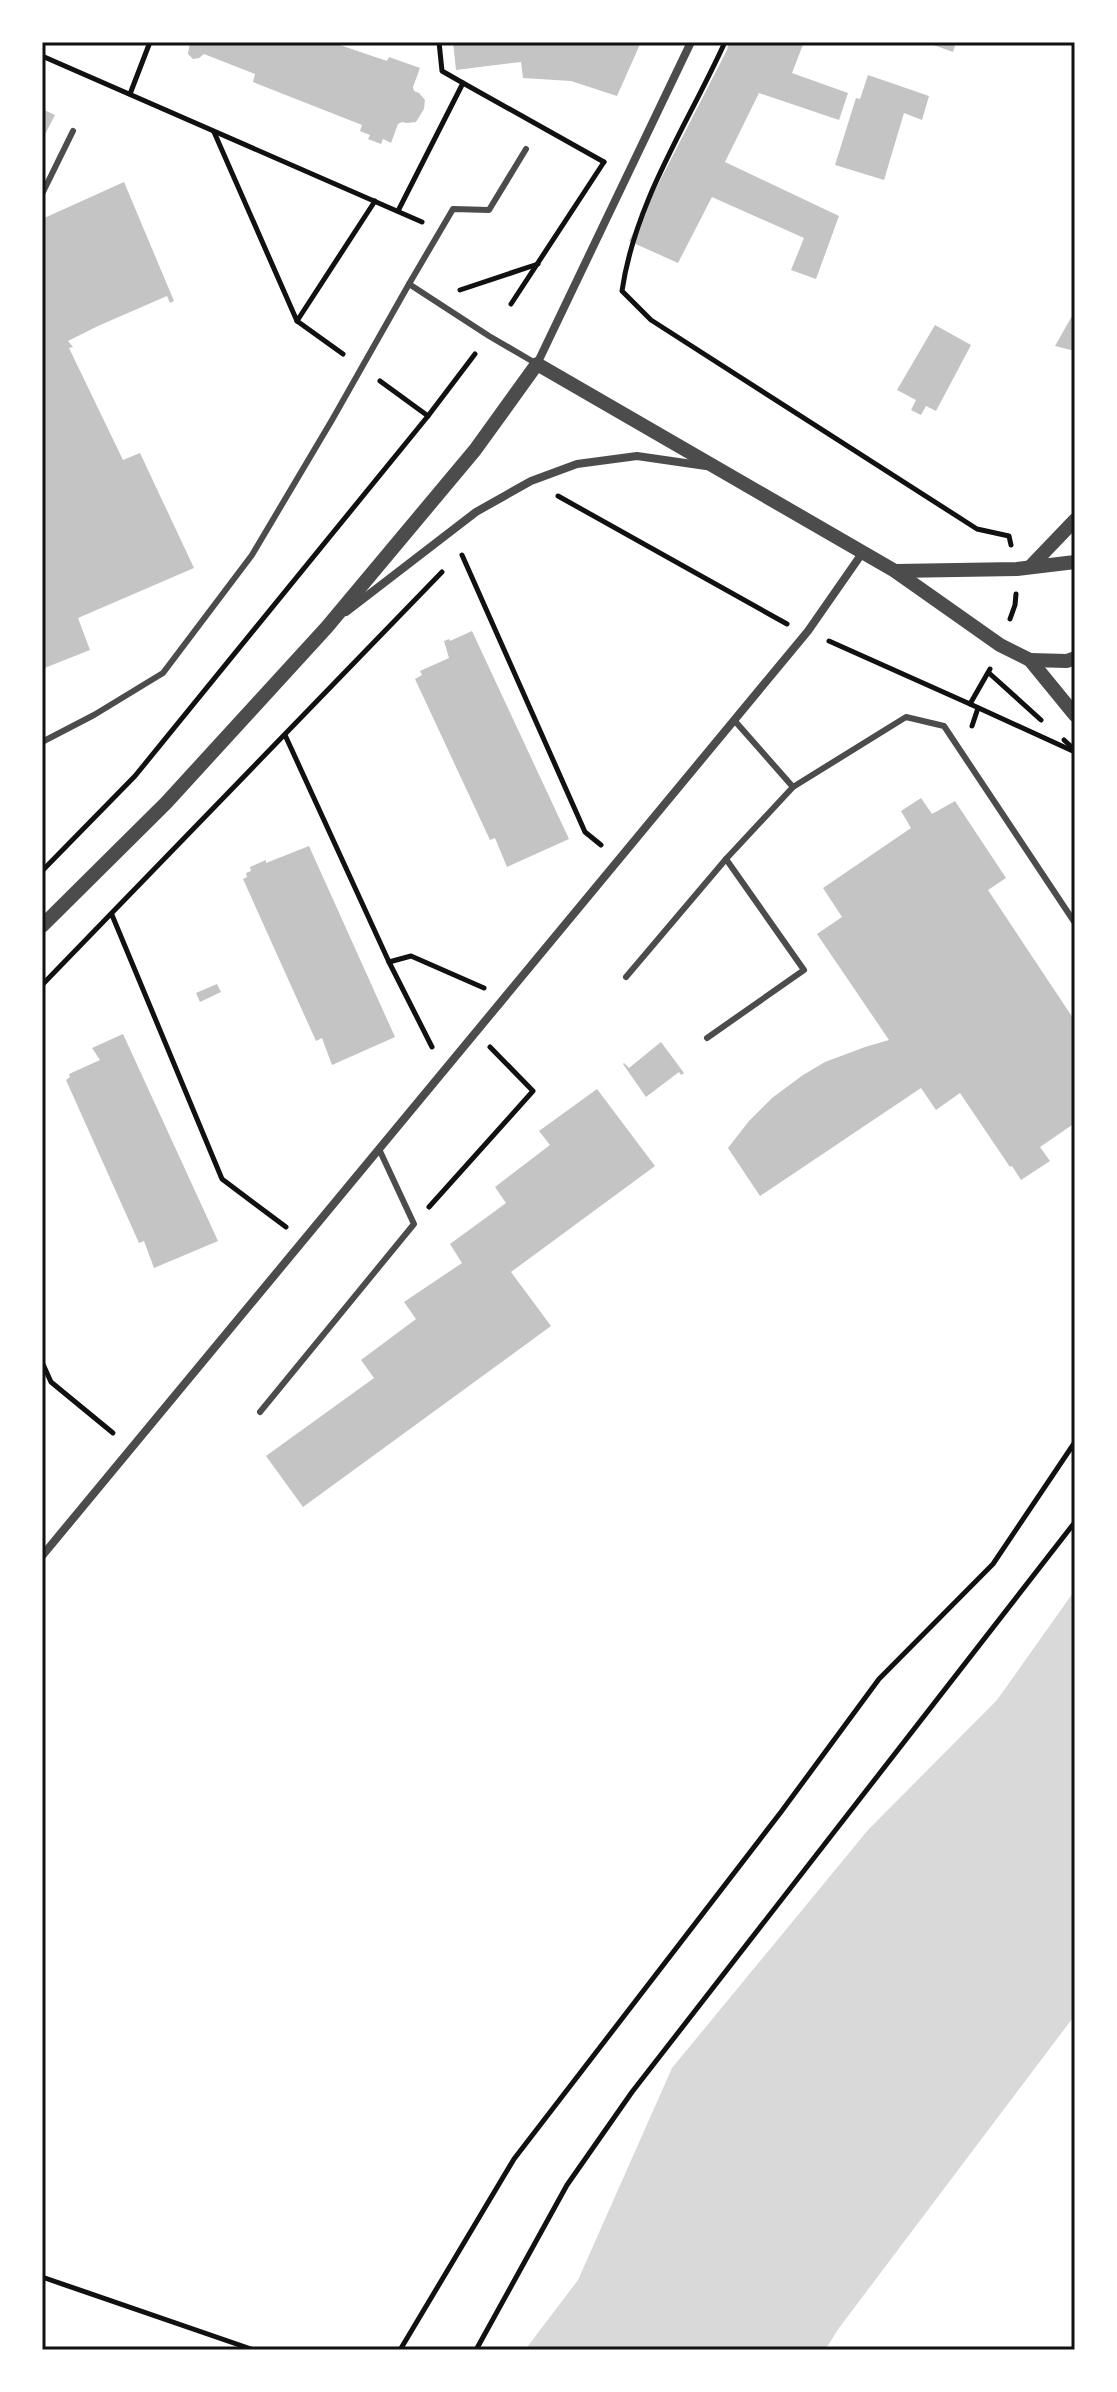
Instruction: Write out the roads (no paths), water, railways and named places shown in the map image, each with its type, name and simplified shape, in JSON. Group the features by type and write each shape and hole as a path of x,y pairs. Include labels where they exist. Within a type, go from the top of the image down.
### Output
{"street":[{"path":"42,926 166,803 327,627 475,450 537,364 691,42"},
{"path":"537,364 895,571 1000,645 1030,660 1075,715"},
{"path":"327,627 476,512 531,481 577,464 637,456 714,467"},
{"path":"1024,568 1075,520"},
{"path":"42,1556 808,631 863,552"},
{"path":"895,571 1024,568 1075,562"},
{"path":"1030,660 1067,661 1075,658"}],"lane":[{"path":"42,194 73,131"},
{"path":"42,742 163,673 252,555 453,209 489,210 526,149"},
{"path":"409,284 537,364"},
{"path":"626,977 726,859 793,787 906,717 944,726 1075,923"},
{"path":"734,720 793,787"},
{"path":"707,1038 804,970 726,859"},
{"path":"260,1412 414,1224 379,1149"}]}
